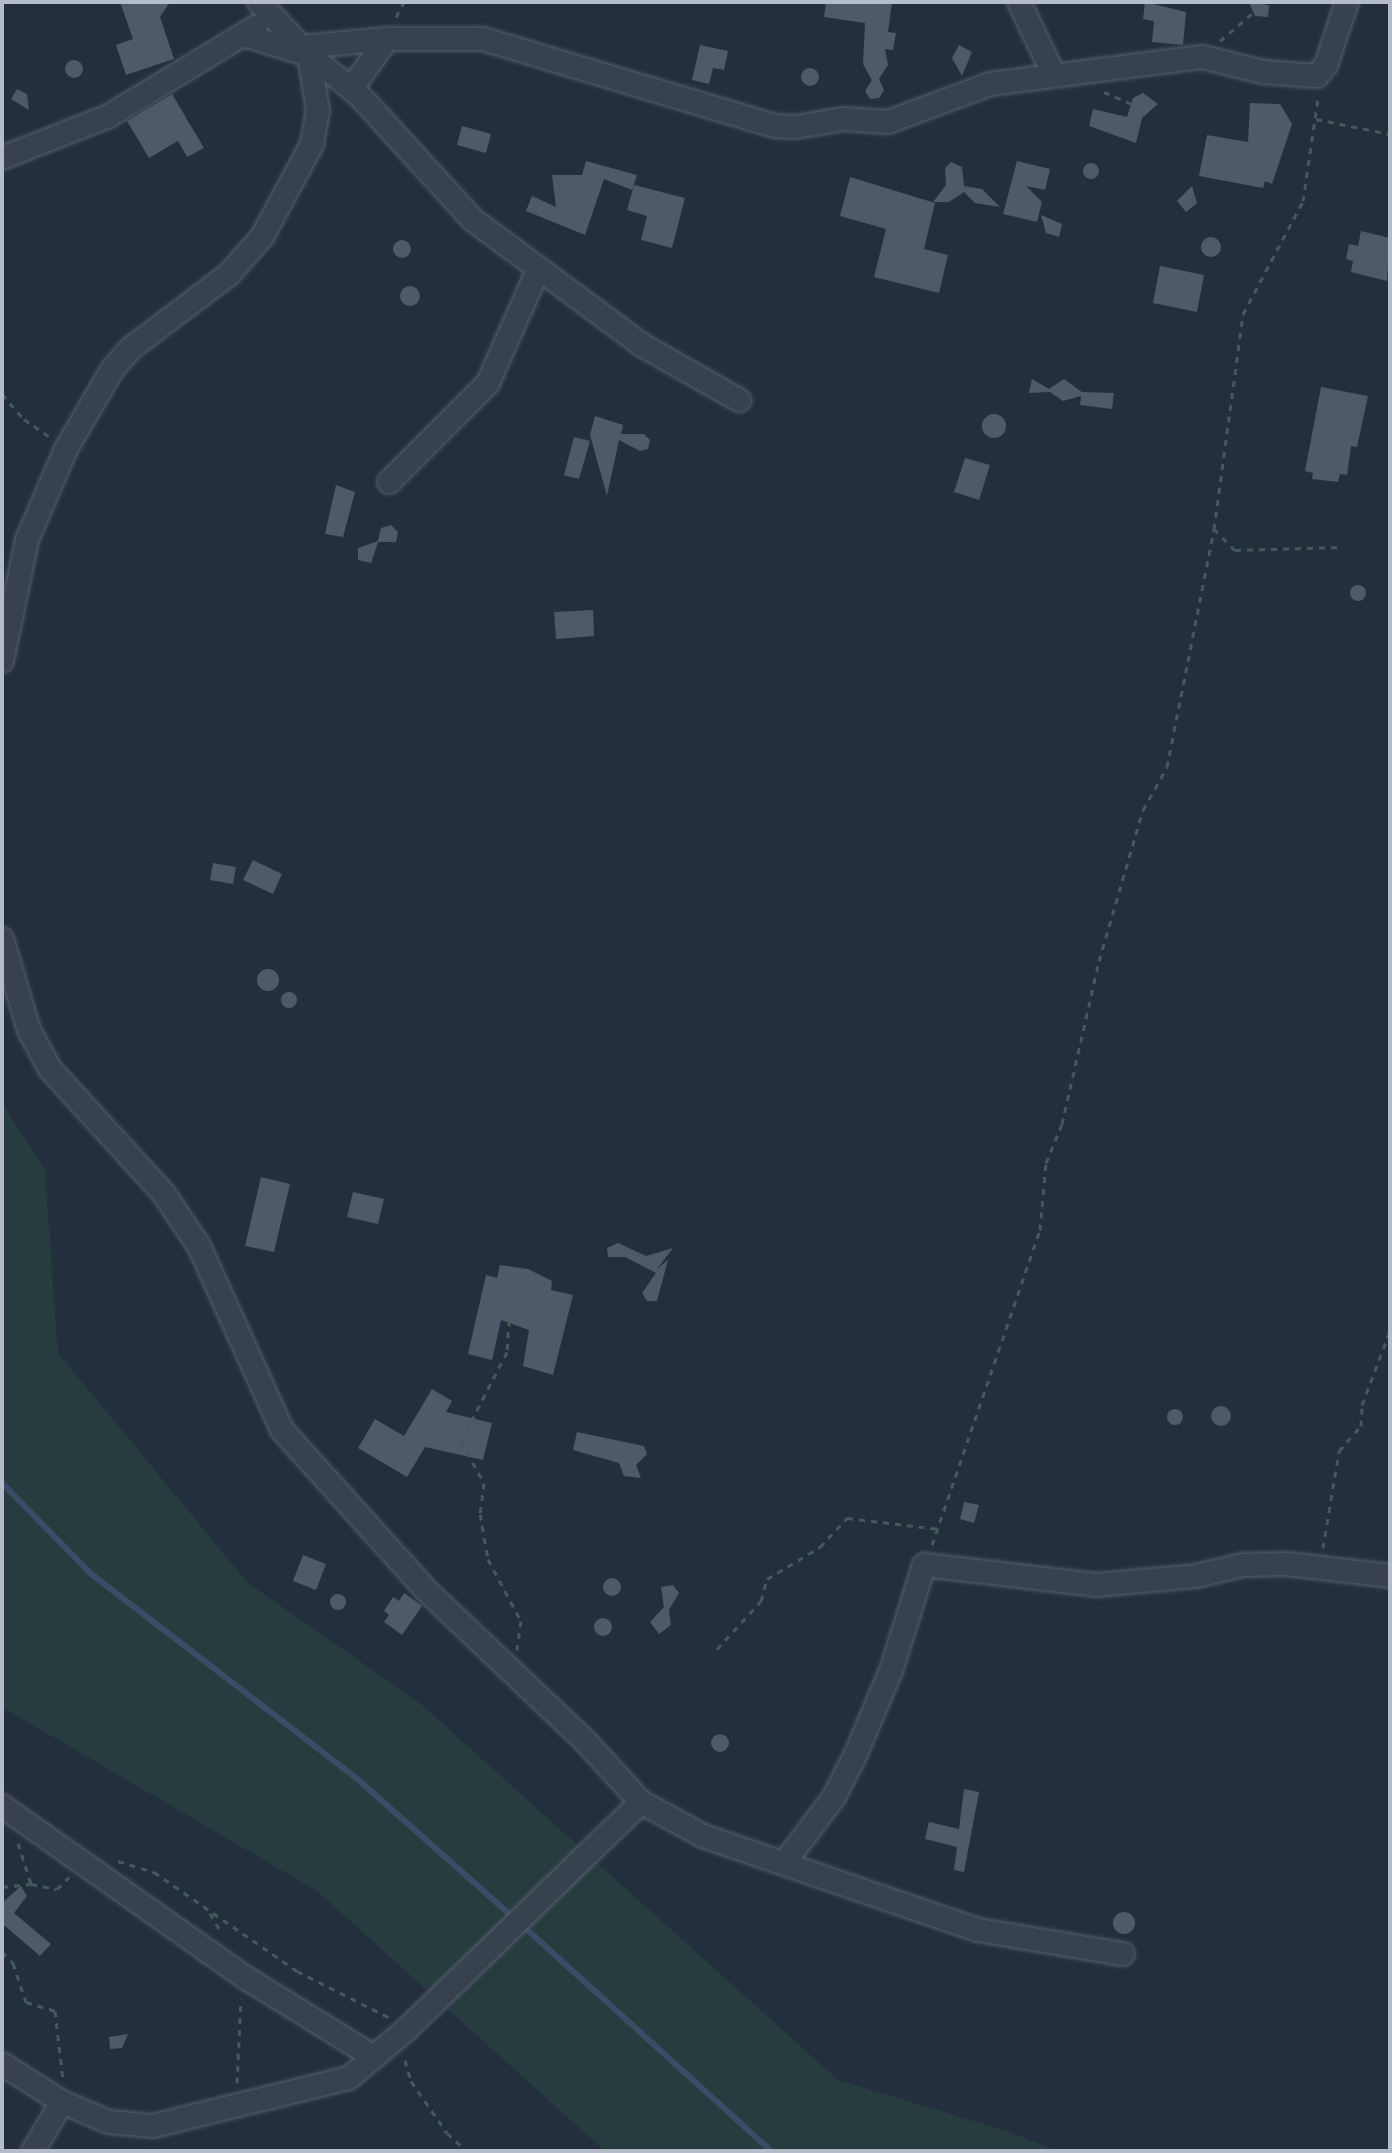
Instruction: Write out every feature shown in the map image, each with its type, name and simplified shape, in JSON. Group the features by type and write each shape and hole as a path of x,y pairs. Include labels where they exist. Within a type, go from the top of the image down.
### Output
{"street":[{"path":"1019,2 1053,73"},
{"path":"244,35 305,51 387,39 483,39 774,126 844,119 888,122 990,84 1053,73 1202,57 1279,74 1321,74 1347,2"},
{"path":"2,158 109,116 244,35 266,9 305,51 351,89 473,220 642,345 739,400"},
{"path":"351,89 387,39"},
{"path":"2,661 27,540 66,449 112,370 130,349 229,274 262,237 312,144 318,111 305,51"},
{"path":"389,482 488,383 538,270"},
{"path":"2,939 29,1030 50,1069 164,1194 199,1246 282,1430 416,1580 515,1674 641,1802 703,1836 978,1930 1123,1954"},
{"path":"785,1862 834,1797 855,1756 892,1668 924,1565 1096,1585 1196,1576 1243,1565 1319,1567 1390,1576"},
{"path":"2,2064 62,2102 133,2127 190,2119 237,2103 324,2088 349,2078 509,1931 641,1802"},
{"path":"2,1806 246,1978 374,2057"},
{"path":"33,2151 62,2102"}],"path":[{"path":"1202,57 1256,10"},
{"path":"924,1565 1040,1230 1046,1163 1062,1124 1099,961 1143,810 1167,767 1214,529 1243,314 1303,201 1321,74"},
{"path":"1316,119 1390,134"},
{"path":"2,394 24,419 66,449"},
{"path":"1214,529 1235,550 1343,547"},
{"path":"510,1308 507,1352 461,1441 484,1483 480,1514 488,1559 521,1621 515,1674"},
{"path":"1319,1567 1339,1451 1361,1426 1362,1405 1390,1331"},
{"path":"717,1649 761,1601 767,1579 820,1547 847,1518 939,1529"},
{"path":"15,1836 31,1884"},
{"path":"209,1910 224,1937"},
{"path":"2,1952 13,1963 26,2002 55,2011 63,2049 62,2102"},
{"path":"237,2103 239,2018 246,1978"},
{"path":"402,2050 411,2081 447,2133 467,2151"}],"green space":[{"path":"2,1103 45,1169 58,1353 248,1583 421,1704 838,2080 1010,2132 1056,2151 605,2151 317,1891 2,1707"}],"building":[{"path":"120,2 170,2 160,17 174,59 126,75 116,45 133,39"},
{"path":"826,2 892,2 888,32 896,33 893,50 885,49 888,65 879,79 884,90 879,98 870,99 865,91 872,80 863,64 865,23 824,17"},
{"path":"1145,2 1186,12 1183,45 1152,42 1154,21 1143,19"},
{"path":"1249,2 1269,5 1268,17 1255,16"},
{"path":"700,45 728,51 724,70 713,68 709,84 692,80"},
{"path":"959,45 972,52 962,76 952,58"},
{"path":"74,60 83,69 74,78 65,69"},
{"path":"810,68 819,77 810,86 801,77"},
{"path":"17,89 27,94 29,110 11,99"},
{"path":"1143,93 1158,104 1142,118 1136,143 1089,126 1093,109 1127,117 1133,98"},
{"path":"172,94 204,148 187,157 178,141 149,158 127,121"},
{"path":"1250,103 1280,104 1292,124 1272,184 1265,181 1263,188 1199,176 1207,135 1248,142"},
{"path":"462,126 491,134 486,153 457,145"},
{"path":"586,161 637,175 632,190 604,179 585,235 526,211 532,196 556,207 552,175 582,175"},
{"path":"1017,161 1050,169 1045,190 1026,186 1042,202 1037,222 1003,214"},
{"path":"951,162 962,167 964,186 982,189 1000,207 975,203 964,192 949,202 933,202 946,185 945,168"},
{"path":"1088,163 1094,163 1099,171 1097,177 1088,179 1083,174 1083,168"},
{"path":"850,177 935,203 924,249 948,255 939,293 874,277 886,229 840,216"},
{"path":"634,185 685,198 672,248 641,240 647,216 627,210"},
{"path":"1192,186 1197,203 1186,212 1177,201"},
{"path":"1041,215 1062,224 1059,237 1046,233"},
{"path":"1361,231 1390,238 1387,281 1351,272 1353,261 1346,259 1349,244 1358,246"},
{"path":"1211,237 1218,240 1221,247 1218,254 1211,257 1204,254 1201,247 1204,240"},
{"path":"402,240 411,249 402,258 393,249"},
{"path":"1160,266 1204,275 1197,312 1153,303"},
{"path":"410,286 417,289 420,296 417,303 410,306 403,303 400,296 403,289"},
{"path":"1032,379 1049,389 1064,379 1082,392 1114,393 1112,409 1080,405 1081,396 1063,401 1050,392 1029,393"},
{"path":"1321,387 1368,396 1357,447 1351,446 1347,475 1340,474 1338,482 1312,479 1313,473 1305,471"},
{"path":"989,414 999,414 1006,421 1006,431 999,438 989,438 982,431 982,421"},
{"path":"595,416 623,425 621,434 644,434 650,440 648,449 640,451 619,440 607,496 590,435"},
{"path":"574,437 590,441 579,479 564,475"},
{"path":"965,458 990,465 979,500 954,492"},
{"path":"336,485 355,492 343,537 325,534"},
{"path":"391,525 398,532 396,542 378,542 371,563 358,560 358,548 378,541 381,528"},
{"path":"1358,585 1364,587 1364,599 1358,601 1352,599 1350,593 1352,587"},
{"path":"593,610 594,636 556,639 554,612"},
{"path":"253,860 282,874 273,894 243,880"},
{"path":"213,863 236,867 233,884 210,880"},
{"path":"268,969 276,972 279,980 276,988 268,991 260,988 257,980 260,972"},
{"path":"286,992 292,992 297,1000 295,1006 286,1008 281,1003 281,997"},
{"path":"261,1177 290,1184 274,1252 245,1246"},
{"path":"353,1192 384,1199 378,1224 347,1217"},
{"path":"618,1243 646,1256 673,1248 657,1269 668,1260 657,1301 647,1301 642,1293 656,1273 625,1257 608,1257 607,1248"},
{"path":"500,1265 528,1269 552,1281 551,1290 573,1295 553,1375 523,1366 529,1330 501,1320 492,1360 468,1354 486,1275 497,1278"},
{"path":"432,1389 452,1401 446,1412 492,1423 483,1460 425,1447 407,1477 358,1448 375,1419 404,1436"},
{"path":"1221,1406 1228,1409 1231,1416 1228,1423 1221,1426 1214,1423 1211,1416 1214,1409"},
{"path":"1175,1409 1181,1411 1181,1423 1175,1425 1169,1423 1167,1417 1169,1411"},
{"path":"577,1432 644,1446 647,1454 636,1465 641,1478 624,1476 619,1463 573,1450"},
{"path":"964,1502 979,1505 974,1523 960,1519"},
{"path":"303,1555 326,1564 316,1590 293,1581"},
{"path":"612,1578 621,1587 612,1596 603,1587"},
{"path":"673,1585 679,1593 669,1610 671,1625 659,1634 650,1622 664,1607 661,1587"},
{"path":"404,1593 422,1606 402,1635 384,1622 389,1615 384,1611 393,1597 399,1601"},
{"path":"335,1594 341,1594 346,1602 344,1608 335,1610 330,1605 330,1599"},
{"path":"603,1618 612,1627 603,1636 594,1627"},
{"path":"720,1734 729,1743 720,1752 711,1743"},
{"path":"964,1789 979,1792 964,1872 954,1870 957,1847 925,1839 929,1822 959,1829"},
{"path":"21,1886 27,1896 14,1913 51,1944 40,1956 5,1926 2,1931 2,1903"},
{"path":"1124,1912 1132,1915 1135,1923 1132,1931 1124,1934 1116,1931 1113,1923 1116,1915"},
{"path":"128,2034 122,2048 110,2049 109,2037"}],"waterway":[{"path":"2,1483 90,1573 354,1776 514,1918"},
{"path":"522,1925 771,2151"}]}
